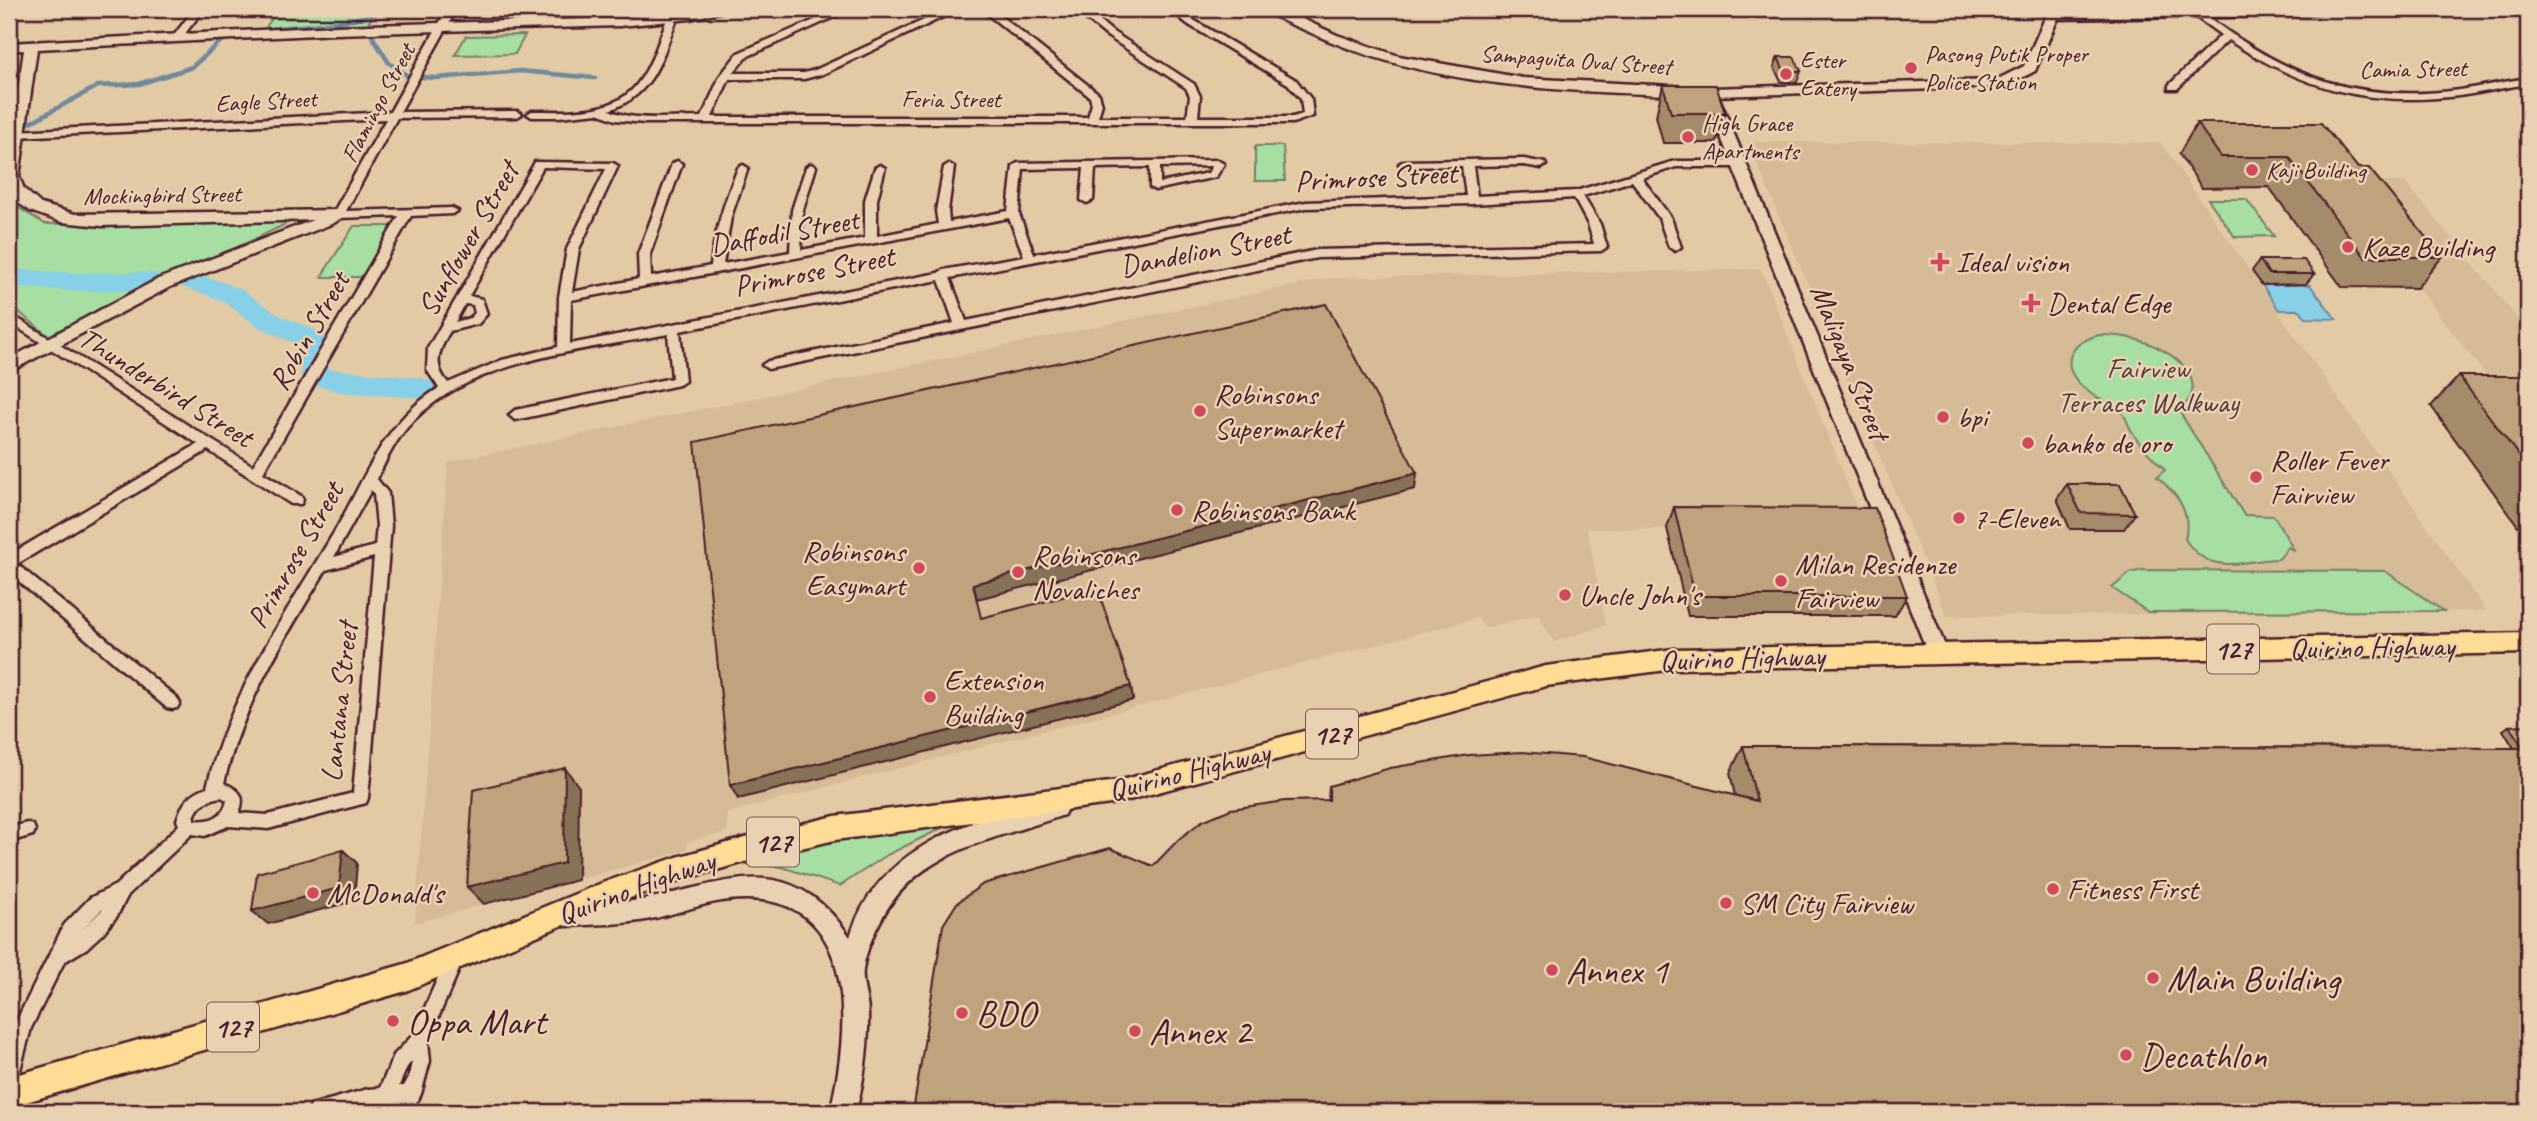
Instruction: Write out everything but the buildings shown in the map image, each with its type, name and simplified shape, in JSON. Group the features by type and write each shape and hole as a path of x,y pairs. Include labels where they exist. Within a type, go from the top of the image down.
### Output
{"main road":[{"name":"Quirino Highway","path":"9,1092 405,977 554,915 677,869 823,831 1118,792 1579,669 1674,659 2528,643"}],"street":[{"path":"177,38 199,9"},
{"name":"Flamingo Street","path":"338,215 396,115 452,9"},
{"path":"9,47 443,26 672,19 725,9"},
{"path":"706,119 725,76 742,55 847,9"},
{"path":"725,76 804,76 819,72 955,9"},
{"path":"986,9 1095,96 1097,104 1092,121"},
{"path":"1079,9 1110,34 1190,86 1195,96 1192,121"},
{"name":"Feria Street","path":"597,109 628,119 1192,121 1306,118 1308,105 1292,82 1173,9"},
{"name":"Sampaguita Oval Street","path":"1271,9 1332,38 1442,70 1523,82 1710,92 1999,84 2029,68 2055,12"},
{"path":"2055,12 2199,15 2327,9"},
{"name":"Camia Street","path":"2199,15 2226,36 2317,80 2362,93 2459,93 2528,81"},
{"path":"532,114 571,114 624,100 640,87 672,19"},
{"path":"2173,87 2226,36"},
{"name":"Mockingbird Street","path":"31,46 16,134 12,177 18,195 62,219 102,221 338,215"},
{"name":"Maligaya Street","path":"1710,92 1938,653"},
{"name":"Eagle Street","path":"16,134 396,115 517,114"},
{"path":"1404,164 1524,162 1541,165"},
{"name":"Sunflower Street","path":"446,388 433,374 430,363 446,328 539,164 613,166 573,249 565,298 564,350"},
{"path":"645,283 644,254 677,164"},
{"path":"1030,258 1013,214 1018,166 1155,164 1219,164 1212,176 1155,187 1155,164"},
{"path":"1467,164 1472,201"},
{"path":"1087,200 1090,165"},
{"path":"796,255 793,230 798,202 811,167"},
{"path":"944,228 942,211 949,167"},
{"name":"Primrose Street","path":"214,791 218,760 229,734 286,625 371,481 393,437 411,416 446,388 490,368 564,350 943,274 1306,205 1532,200 1577,194 1662,168 1676,171 1741,167"},
{"path":"717,269 718,241 743,168"},
{"path":"871,240 872,200 880,168"},
{"path":"1634,175 1665,218 1675,247"},
{"name":"Dandelion Street","path":"768,365 1326,253 1601,247 1594,224 1577,194"},
{"path":"9,366 164,283 338,215 452,211"},
{"name":"Robin Street","path":"256,475 407,213"},
{"name":"Daffodil Street","path":"565,298 1013,214"},
{"path":"943,274 961,325"},
{"path":"446,328 474,321 481,314 478,302 462,299"},
{"name":"Thunderbird Street","path":"9,317 59,340 208,444 296,500"},
{"path":"515,415 679,381 674,328"},
{"path":"172,703 9,564 208,444"},
{"name":"Lantana Street","path":"225,819 268,822 360,798 384,526 381,493 371,481"},
{"path":"322,565 382,550"},
{"path":"223,789 235,797 232,811 225,819 206,829 189,826 185,820 193,802 223,789"},
{"path":"843,1112 857,1049 858,1018 852,968 863,928 879,897 900,872 926,852 983,828 1118,792"},
{"path":"9,1083 23,1026 34,999 61,955 89,938 114,911 122,890 189,826"},
{"path":"9,835 27,830"},
{"path":"554,915 630,912 728,890 761,889 792,897 817,913 852,968"},
{"path":"391,1106 400,1061 419,1041 456,957"},
{"path":"318,1112 391,1106 412,1094 424,1060 419,1041"}],"shaded area":[{"path":"1748,142 2161,143 2486,611 1947,616"},
{"path":"2336,182 2405,182 2528,331 2528,429"},
{"name":"Robinsons Novaliches","path":"1761,269 1865,528 1587,529 1606,625 1554,642 1538,615 1485,628 1478,618 727,813 727,832 687,842 687,850 415,923 448,462 1330,278"}],"green space":[{"path":"278,9 376,9 368,24 265,29"},
{"path":"525,35 515,54 455,55 466,36"},
{"path":"1255,146 1283,146 1285,181 1255,181"},
{"path":"2208,199 2246,199 2274,236 2235,237"},
{"path":"9,202 45,224 292,221 50,337 9,304"},
{"path":"354,226 394,226 363,277 321,277"},
{"name":"Fairview Terraces Walkway","path":"2099,335 2124,337 2151,344 2175,358 2184,367 2191,377 2192,388 2189,399 2179,411 2244,515 2274,516 2294,550 2288,547 2279,559 2228,564 2205,559 2195,551 2185,539 2186,520 2181,504 2157,477 2165,470 2137,440 2121,410 2097,398 2080,385 2070,368 2072,352 2078,345"},
{"path":"2142,570 2385,571 2443,611 2148,612 2112,588 2130,573"},
{"path":"948,825 887,855 840,886 782,867 737,864 839,833"}],"water":[{"path":"2262,285 2310,285 2336,319 2306,318 2300,310 2279,310"}],"waterway":[{"path":"257,31 340,22 387,9"},
{"path":"367,28 389,63 408,76 436,78 520,71 595,78"},
{"path":"9,134 98,86 139,84 192,67 221,41 230,38"},
{"path":"9,278 74,282 150,281"},
{"path":"189,280 230,294 269,321 312,340 315,375 340,382 421,388"}],"place":[{"name":"Pasong Putik Proper Police Station","path":"1911,68"},
{"name":"Ester Eatery","path":"1786,74"},
{"name":"High Grace Apartments","path":"1688,137"},
{"name":"Kaji Building","path":"2252,170"},
{"name":"Kaze Building","path":"2348,247"},
{"name":"Ideal vision","path":"1940,262"},
{"name":"Dental Edge","path":"2031,303"},
{"name":"Robinsons Supermarket","path":"1200,411"},
{"name":"bpi","path":"1943,417"},
{"name":"banko de oro","path":"2028,443"},
{"name":"Roller Fever Fairview","path":"2256,477"},
{"name":"Robinsons Bank","path":"1177,510"},
{"name":"7-Eleven","path":"1959,518"},
{"name":"Robinsons Easymart","path":"919,568"},
{"name":"Robinsons Novaliches","path":"1018,572"},
{"name":"Milan Residenze Fairview","path":"1781,581"},
{"name":"Uncle John's","path":"1565,595"},
{"name":"Extension Building","path":"930,697"},
{"name":"Fitness First","path":"2053,889"},
{"name":"McDonald's","path":"313,893"},
{"name":"SM City Fairview","path":"1726,903"},
{"name":"Annex 1","path":"1552,970"},
{"name":"Main Building","path":"2153,978"},
{"name":"BDO","path":"962,1013"},
{"name":"Oppa Mart","path":"393,1021"},
{"name":"Annex 2","path":"1135,1031"},
{"name":"Decathlon","path":"2126,1055"}]}
